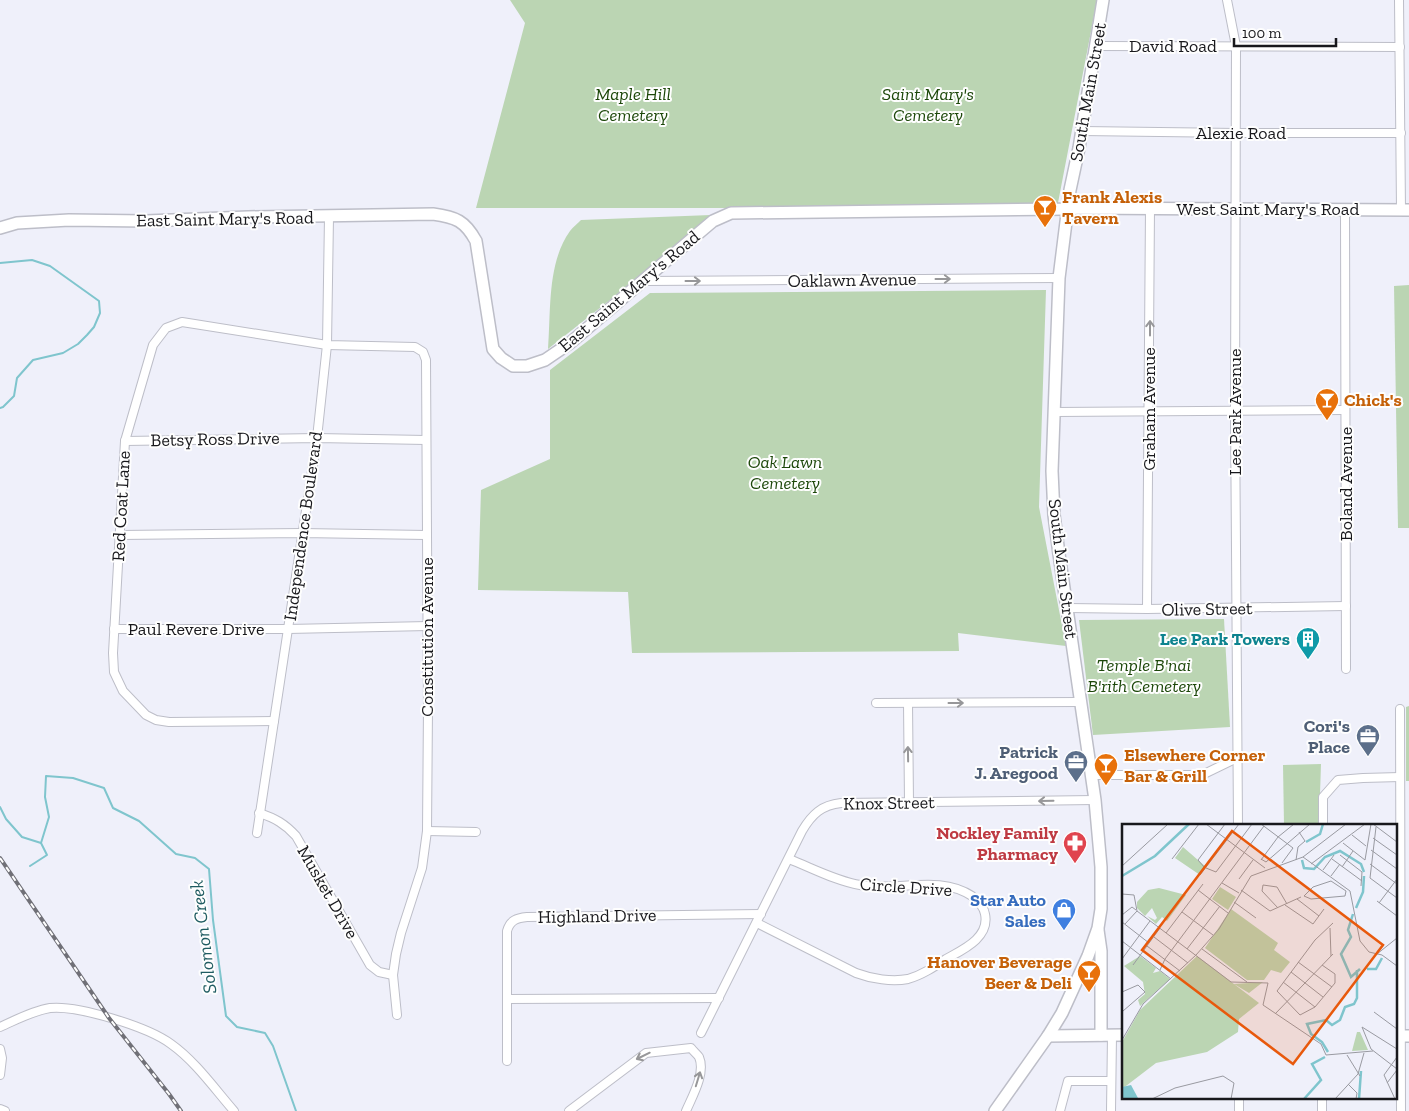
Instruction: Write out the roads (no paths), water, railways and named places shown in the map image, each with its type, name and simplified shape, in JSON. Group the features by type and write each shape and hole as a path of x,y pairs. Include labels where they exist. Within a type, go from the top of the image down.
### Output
{"street":[{"name":"South Main Street","path":"995,1111 1048,1036 1075,986 1098,928 1101,909 1101,868 1095,800 1054,515 1052,471 1060,278 1067,209 1082,131 1103,0"},
{"name":"Lee Park Avenue","path":"1227,0 1236,46 1235,411 1238,824"},
{"path":"1399,0 1401,133 1405,210"},
{"name":"David Road","path":"1096,46 1400,47"},
{"path":"1400,75 1409,75"},
{"name":"Alexie Road","path":"1082,131 1401,133"},
{"name":"Graham Avenue","path":"1147,609 1150,208"},
{"name":"West Saint Mary's Road","path":"1067,209 1405,210"},
{"name":"East Saint Mary's Road","path":"0,228 18,223 69,220 146,222 248,217 433,214 447,216 463,222 476,241 493,349 513,366 527,366 545,360 570,343 713,221 730,213 1067,209"},
{"name":"Boland Avenue","path":"1345,209 1346,668"},
{"name":"Independence Boulevard","path":"257,833 317,438 327,345 329,217"},
{"name":"Oaklawn Avenue","path":"644,281 1060,278"},
{"name":"Red Coat Lane","path":"274,721 169,722 156,720 146,715 117,682 114,672 114,629 125,441 153,346 166,328 182,322 327,345"},
{"name":"Constitution Avenue","path":"327,345 415,347 422,352 426,360 427,831 422,868 401,933 393,975 397,1016"},
{"path":"1055,412 1345,410"},
{"name":"Betsy Ross Drive","path":"125,441 317,438 426,440"},
{"path":"120,535 302,533 426,535"},
{"name":"Olive Street","path":"1068,608 1147,609 1346,606"},
{"name":"Paul Revere Drive","path":"114,629 288,629 428,626"},
{"path":"876,703 1081,702"},
{"path":"908,703 909,802"},
{"path":"1400,709 1401,1111"},
{"path":"1091,776 1202,775 1237,758"},
{"path":"1323,824 1323,797 1338,780 1400,777"},
{"name":"Knox Street","path":"701,1033 808,820 815,812 824,807 842,803 1095,800"},
{"name":"Musket Drive","path":"259,813 272,817 286,825 296,836 370,965 379,972 393,975"},
{"path":"427,831 476,832"},
{"name":"Circle Drive","path":"757,923 856,973 890,980 908,979 920,975 967,946 983,932 986,919 984,910 972,896 958,889 944,886 860,885 789,859"},
{"name":"Highland Drive","path":"507,1061 507,931 509,924 518,918 527,916 761,914"},
{"path":"1098,928 1112,1035 1111,1111"},
{"path":"507,999 719,998"},
{"path":"0,1027 38,1010 51,1008 71,1009 109,1018 149,1032 170,1043 189,1060 234,1111"},
{"path":"1048,1036 1112,1035"},
{"path":"569,1111 646,1053 691,1048 698,1057 701,1066 700,1074 686,1111"},
{"path":"0,1049 2,1058 0,1075"},
{"path":"1060,1111 1068,1081 1112,1080"},
{"path":"1238,1098 1239,1111"},
{"path":"1322,1098 1322,1111"},
{"path":"0,1109 5,1111"}],"waterway":[{"name":"Solomon Creek","path":"0,263 32,260 50,266 99,301 100,313 94,327 78,344 63,353 33,360 17,378 14,396 0,408"},
{"name":"Solomon Creek","path":"41,843 49,817 45,797 46,776 73,778 104,788 113,808 139,821 176,854 195,858 209,869 213,920 226,1016 237,1027 265,1033 273,1046 296,1111"},
{"name":"Solomon Creek","path":"0,807 6,819 22,837 41,843"},
{"path":"30,866 47,855 41,843"}],"railway":[{"path":"0,858 109,1018 181,1111"}],"place":[{"name":"Frank Alexis Tavern","path":"1045,228"},
{"name":"Chick's","path":"1327,421"},
{"name":"Lee Park Towers","path":"1308,660"},
{"name":"Cori's Place","path":"1368,757"},
{"name":"Patrick J. Aregood","path":"1076,783"},
{"name":"Elsewhere Corner Bar & Grill","path":"1106,786"},
{"name":"Nockley Family Pharmacy","path":"1075,864"},
{"name":"Star Auto Sales","path":"1064,931"},
{"name":"Hanover Beverage Beer & Deli","path":"1089,993"}],"park label":[{"name":"Maple Hill Cemetery","path":"633,104"},
{"name":"Saint Mary's Cemetery","path":"928,104"},
{"name":"Oak Lawn Cemetery","path":"785,472"},
{"name":"Temple B'nai B'rith Cemetery","path":"1144,675"}]}
